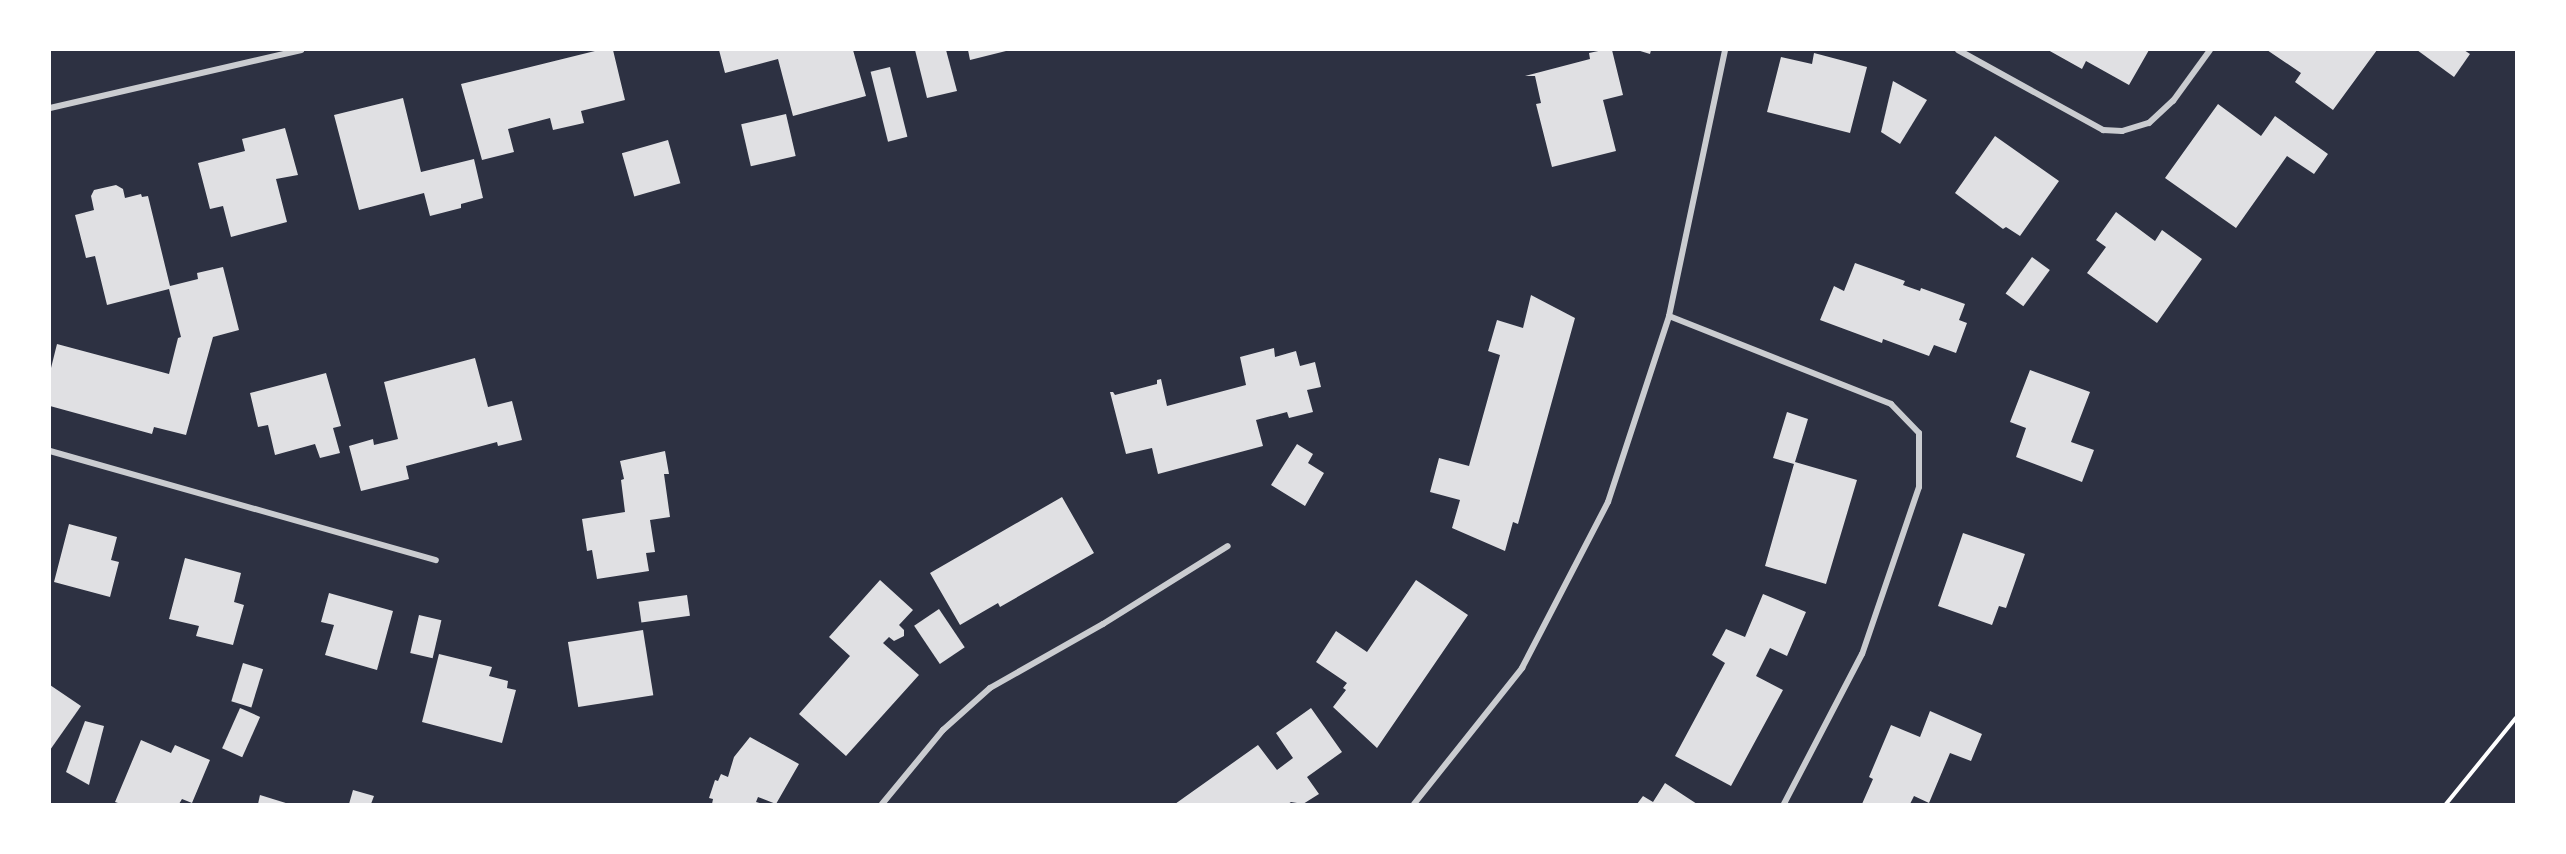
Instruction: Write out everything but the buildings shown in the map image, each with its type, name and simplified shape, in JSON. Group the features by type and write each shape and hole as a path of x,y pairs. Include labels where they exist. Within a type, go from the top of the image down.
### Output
{"street":[{"path":"50,108 301,50"},
{"path":"1414,804 1522,668 1608,502 1669,316 1725,50"},
{"path":"1958,50 2103,130 2122,131 2149,123 2173,101 2210,50"},
{"path":"1669,316 1891,404 1918,433 1919,487 1862,654 1784,804"},
{"path":"50,451 436,560"},
{"path":"882,804 943,730 990,688 1103,624 1228,546"}],"path":[{"path":"2446,804 2517,718"}]}
